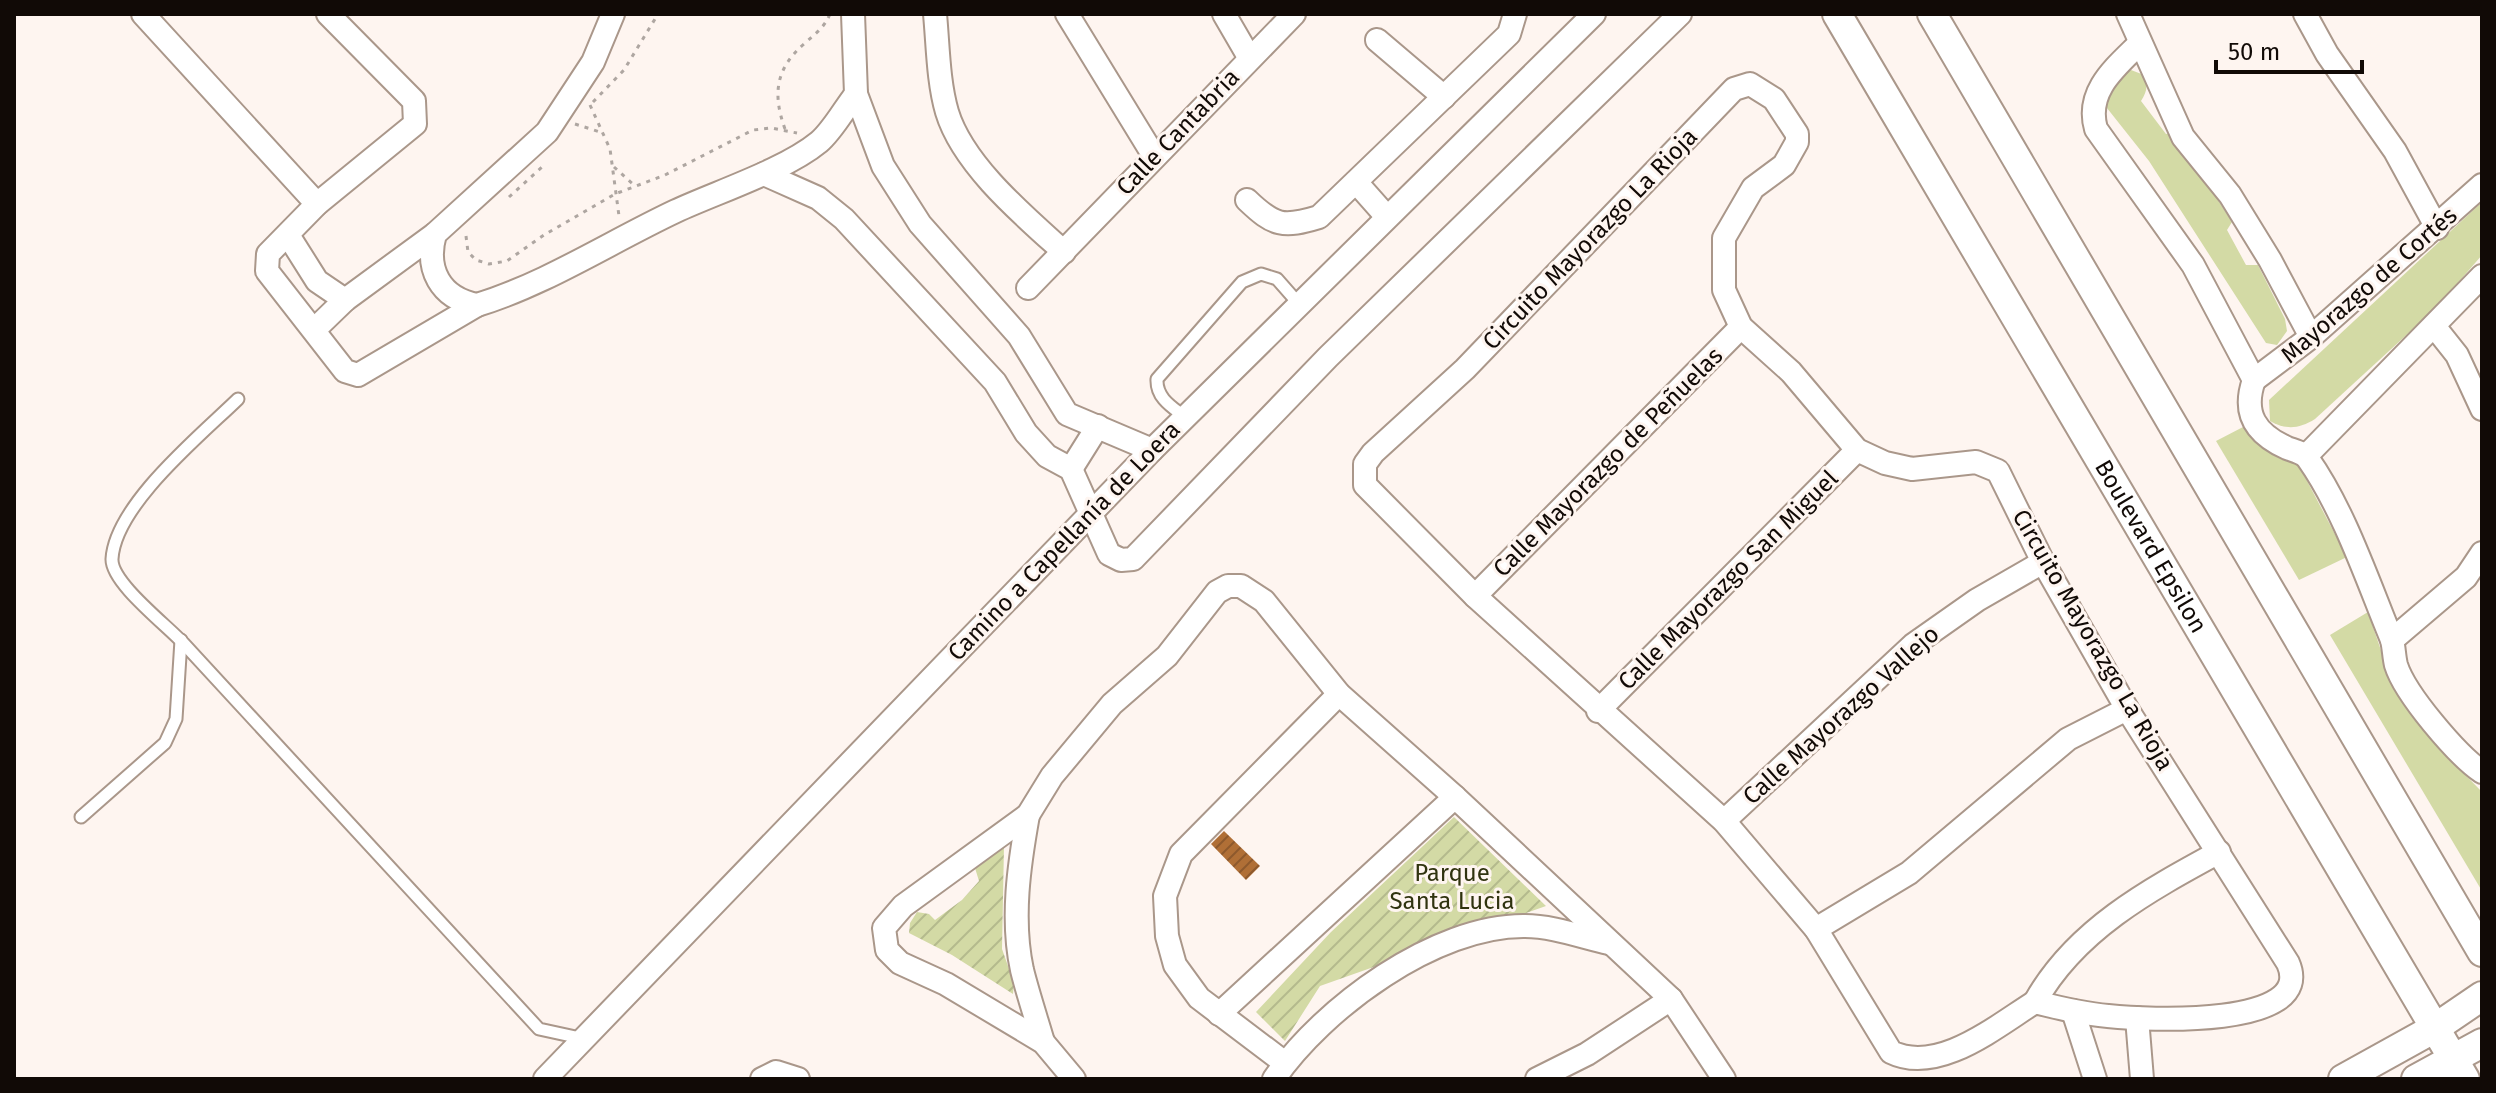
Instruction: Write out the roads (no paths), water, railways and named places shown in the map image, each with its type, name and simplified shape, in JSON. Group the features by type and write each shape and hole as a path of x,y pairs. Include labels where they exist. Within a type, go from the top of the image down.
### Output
{"street":[{"path":"143,14 317,204"},
{"path":"328,14 414,101 415,124 317,204 268,254 265,261 267,271 345,371 358,375 477,305 503,297 623,236 764,174 819,142 856,94"},
{"path":"314,330 345,300 435,234 547,132 593,62 613,14"},
{"path":"853,14 856,94 883,166 920,224 1019,336 1067,414 1152,450"},
{"path":"935,14 947,109 953,127 988,178 1064,252"},
{"path":"1067,14 1154,156"},
{"path":"1224,14 1249,57"},
{"name":"Calle Cantabria","path":"1028,288 1294,14"},
{"path":"1247,200 1268,220 1293,225 1319,217 1509,34 1515,14"},
{"name":"Camino a Capellanía de Loera","path":"545,1079 1152,450 1594,14"},
{"path":"764,174 818,198 844,219 995,382 1036,444 1047,456 1071,469 1109,554 1121,560 1138,557 1328,357 1680,14"},
{"name":"Boulevard Epsilon","path":"1837,14 2460,1069"},
{"path":"1932,14 2482,952"},
{"path":"2128,14 2183,137 2230,195 2270,260 2311,337"},
{"path":"2305,14 2327,54 2395,151 2437,228"},
{"path":"1377,40 1444,97"},
{"path":"2140,43 2106,75 2093,105 2096,129 2193,265 2254,380 2249,393 2251,419 2269,438 2306,456 2360,563 2392,640 2396,665 2406,684 2467,761 2482,772"},
{"name":"Circuito Mayorazgo La Rioja","path":"2035,1002 2073,1011 2182,1019 2275,1004 2293,987 2294,975 2219,852 2127,709 2043,562 2002,479 1992,466 1976,462 1912,469 1885,463 1857,450 1791,372 1741,327 1724,290 1724,238 1744,199 1763,179 1784,165 1797,142 1797,134 1774,99 1750,84 1734,89 1465,369 1365,464 1365,485 1371,495 1598,711 1724,821 1816,929 1886,1045 1891,1052 1905,1059 1931,1059 1943,1055 2035,1002 2064,959 2112,916 2219,852"},
{"path":"1356,182 1387,217"},
{"name":"Mayorazgo de Cortés","path":"2254,380 2311,337 2482,185"},
{"path":"435,234 431,261 445,291 477,305"},
{"path":"288,235 317,281 345,300"},
{"path":"2306,456 2482,276"},
{"path":"2434,326 2457,355 2482,409"},
{"name":"Calle Mayorazgo de Peñuelas","path":"1475,596 1741,327"},
{"path":"1071,469 1098,426"},
{"name":"Calle Mayorazgo San Miguel","path":"1598,711 1857,450"},
{"path":"2392,640 2466,577 2482,553"},
{"name":"Calle Mayorazgo Vallejo","path":"1724,821 1913,645 1977,600 2043,562"},
{"path":"1043,1042 1021,968 1017,913 1018,871 1028,815 1052,776 1112,704 1167,656 1217,592 1228,586 1248,588 1264,601 1339,694 1455,797 1671,999 1724,1079"},
{"path":"1339,694 1181,854 1168,881 1167,936 1175,965 1199,998 1280,1071 1367,988 1414,958 1456,940 1521,926 1542,927 1610,944"},
{"path":"1816,929 1909,873 2068,739 2127,709"},
{"path":"1219,1014 1455,797"},
{"path":"1028,815 903,906 884,928 883,939 887,950 900,963 946,984 1043,1042 1074,1079"},
{"path":"2343,1079 2435,1028 2482,996"},
{"path":"1537,1079 1587,1054 1671,999"},
{"path":"2073,1011 2095,1079"},
{"path":"2137,1018 2142,1079"},
{"path":"2416,1079 2460,1069 2482,1043"},
{"path":"762,1079 776,1072 798,1079"}],"lane":[{"path":"1185,417 1163,399 1156,387 1157,379 1242,282 1261,274 1277,279 1299,304"},
{"path":"238,399 136,505 116,540 112,560 116,576 181,640 539,1029 586,1039"},
{"path":"81,817 165,743 176,719 181,640"}],"park label":[{"name":"Parque Santa Lucia","path":"1452,887"}]}
